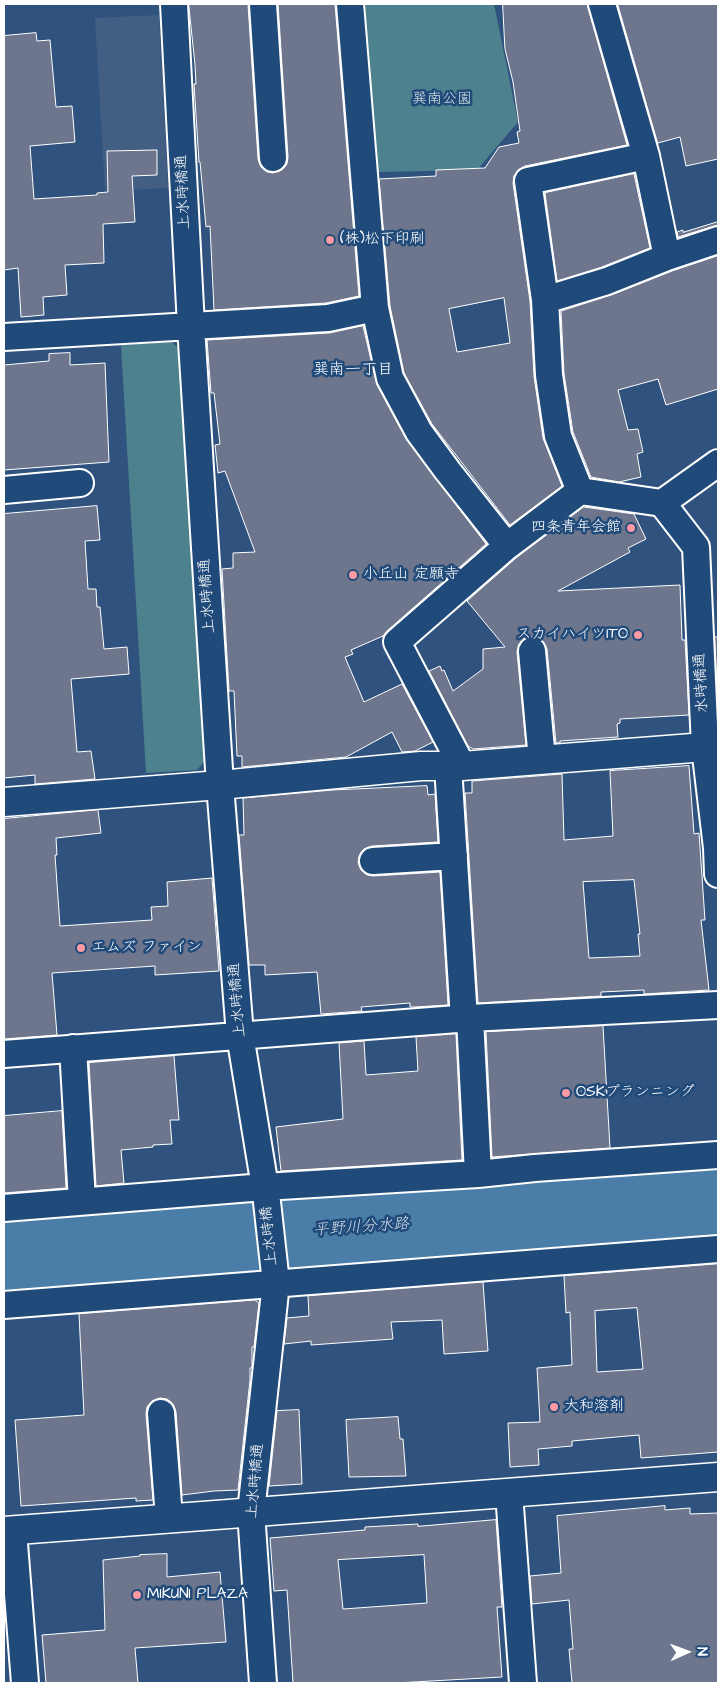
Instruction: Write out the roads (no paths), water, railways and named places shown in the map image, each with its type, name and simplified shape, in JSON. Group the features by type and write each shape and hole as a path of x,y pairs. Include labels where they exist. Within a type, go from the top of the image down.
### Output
{"street":[{"name":"上水時橋通","path":"174,4 191,326 220,785 240,1035 265,1190"},
{"path":"263,4 273,158"},
{"path":"350,4 375,308 390,378 420,432 447,470 507,546"},
{"path":"602,4 646,156 667,257"},
{"path":"580,491 558,436 550,375 544,300 528,181 646,156"},
{"path":"544,300 607,281 667,257 718,240"},
{"path":"4,337 328,318 375,308"},
{"path":"478,1174 454,856 455,766 397,642 507,546 580,491 662,503 718,463"},
{"path":"4,490 80,483"},
{"path":"662,503 718,572"},
{"name":"水時橋通","path":"696,547 712,747 718,874"},
{"path":"532,651 542,760"},
{"path":"4,802 220,785 421,766 455,766 712,747"},
{"path":"373,861 454,856"},
{"path":"4,1054 467,1018 718,1005"},
{"path":"73,1048 82,1201"},
{"path":"4,1208 718,1155"},
{"name":"上水時橋","path":"265,1190 276,1281"},
{"path":"4,1305 276,1281 718,1249"},
{"name":"上水時橋通","path":"263,1683 251,1512 276,1281"},
{"path":"161,1413 169,1518"},
{"path":"25,1683 8,1531 718,1477"},
{"path":"509,1493 523,1683"}],"water":[{"name":"平野川分水路","path":"718,1163 718,1241 4,1294 4,1216"}],"place":[{"name":"(株)松下印刷","path":"330,240"},
{"name":"四条青年会館","path":"631,528"},
{"name":"小丘山 定願寺","path":"353,575"},
{"name":"スカイハイツITO","path":"638,635"},
{"name":"エムズ ファイン","path":"81,948"},
{"name":"OSKプランニング","path":"566,1093"},
{"name":"大和溶剤","path":"554,1407"},
{"name":"MIKUNI PLAZA","path":"137,1595"}],"district":[{"name":"巽南一丁目","path":"353,371"}],"park label":[{"name":"巽南公園","path":"442,100"}]}
